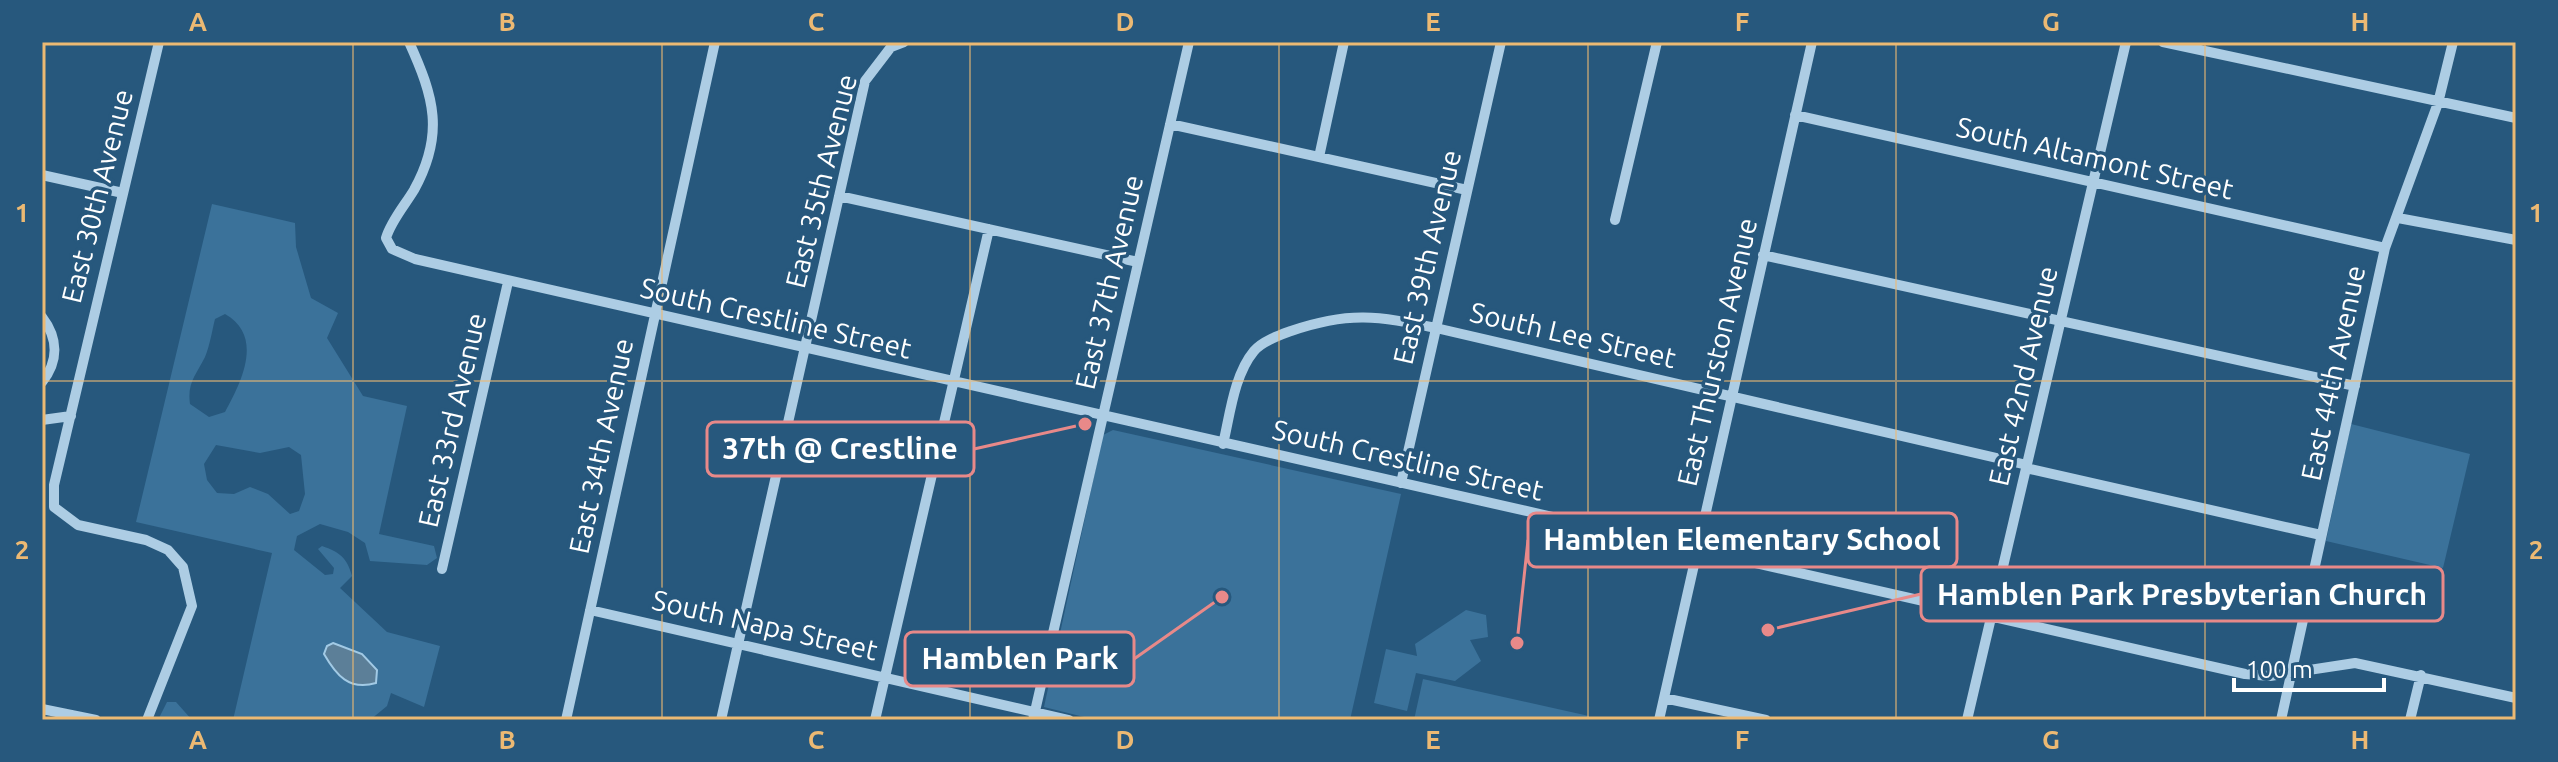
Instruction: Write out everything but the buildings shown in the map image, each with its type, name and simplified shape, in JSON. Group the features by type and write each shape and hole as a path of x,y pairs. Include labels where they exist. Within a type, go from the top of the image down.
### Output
{"street":[{"name":"East 30th Avenue","path":"147,720 192,606 183,567 168,550 146,540 66,519 57,513 54,485 159,42"},
{"name":"South Crestline Street","path":"409,42 428,83 434,135 423,173 388,233 388,245 415,259 2245,674 2292,674 2355,663 2516,698"},
{"name":"East 34th Avenue","path":"566,720 715,42"},
{"name":"East 35th Avenue","path":"721,720 865,81 891,47 904,42"},
{"name":"East 37th Avenue","path":"1034,716 1189,42"},
{"path":"1319,157 1344,42"},
{"name":"East 39th Avenue","path":"1401,483 1501,42"},
{"path":"1615,220 1657,42"},
{"name":"East Thurston Avenue","path":"1659,720 1812,42"},
{"name":"East 42nd Avenue","path":"1967,720 2126,42"},
{"path":"2163,42 2516,118"},
{"name":"East 44th Avenue","path":"2281,720 2385,248 2438,103 2453,42"},
{"name":"South Altamont Street","path":"1795,115 2385,248"},
{"path":"1170,124 1467,190"},
{"path":"42,175 123,193"},
{"path":"839,196 1138,262"},
{"path":"2398,218 2516,240"},
{"path":"875,720 989,229"},
{"path":"1763,255 2355,386"},
{"name":"East 33rd Avenue","path":"442,569 508,282"},
{"name":"South Lee Street","path":"1223,444 1241,374 1255,349 1279,335 1347,316 1384,317 1731,395 2321,535"},
{"path":"42,317 51,331 55,352 42,382"},
{"path":"42,420 71,416"},
{"name":"South Napa Street","path":"590,610 739,643 1034,716 1069,720"},
{"path":"2410,720 2421,675"},
{"path":"1664,698 1766,720"},
{"path":"42,709 96,720"}],"shaded area":[{"path":"212,204 295,223 296,247 311,298 338,313 327,338 363,396 407,406 379,534 434,546 437,558 427,565 370,561 365,543 348,532 320,524 297,536 294,550 325,575 333,574 334,568 318,549 322,546 338,553 352,576 340,588 387,632 440,646 424,707 391,693 387,706 370,720 233,720 272,553 136,522","holes":["225,314 237,323 244,334 246,360 238,387 225,412 209,417 190,404 190,390 207,352 215,319","216,445 260,453 289,447 301,455 305,494 299,511 290,514 268,494 250,487 234,494 217,493 207,480 204,464"]},
{"path":"2351,424 2470,454 2443,568 2326,541"},
{"path":"1113,430 1401,494 1350,720 1096,720 1044,707 1103,435"},
{"path":"1466,610 1486,615 1488,637 1470,640 1481,661 1455,681 1416,673 1407,711 1374,703 1386,649 1417,656 1415,644"},
{"path":"333,643 362,654 377,670 376,683 358,685 339,675 324,654 327,646"},
{"path":"1423,679 1589,716 1589,720 1414,720"},
{"path":"167,702 176,702 192,720 158,720"}],"place":[{"name":"37th @ Crestline","path":"1085,424"},
{"name":"Hamblen Park","path":"1222,597"},
{"name":"Hamblen Park Presbyterian Church","path":"1768,630"},
{"name":"Hamblen Elementary School","path":"1517,643"}]}
